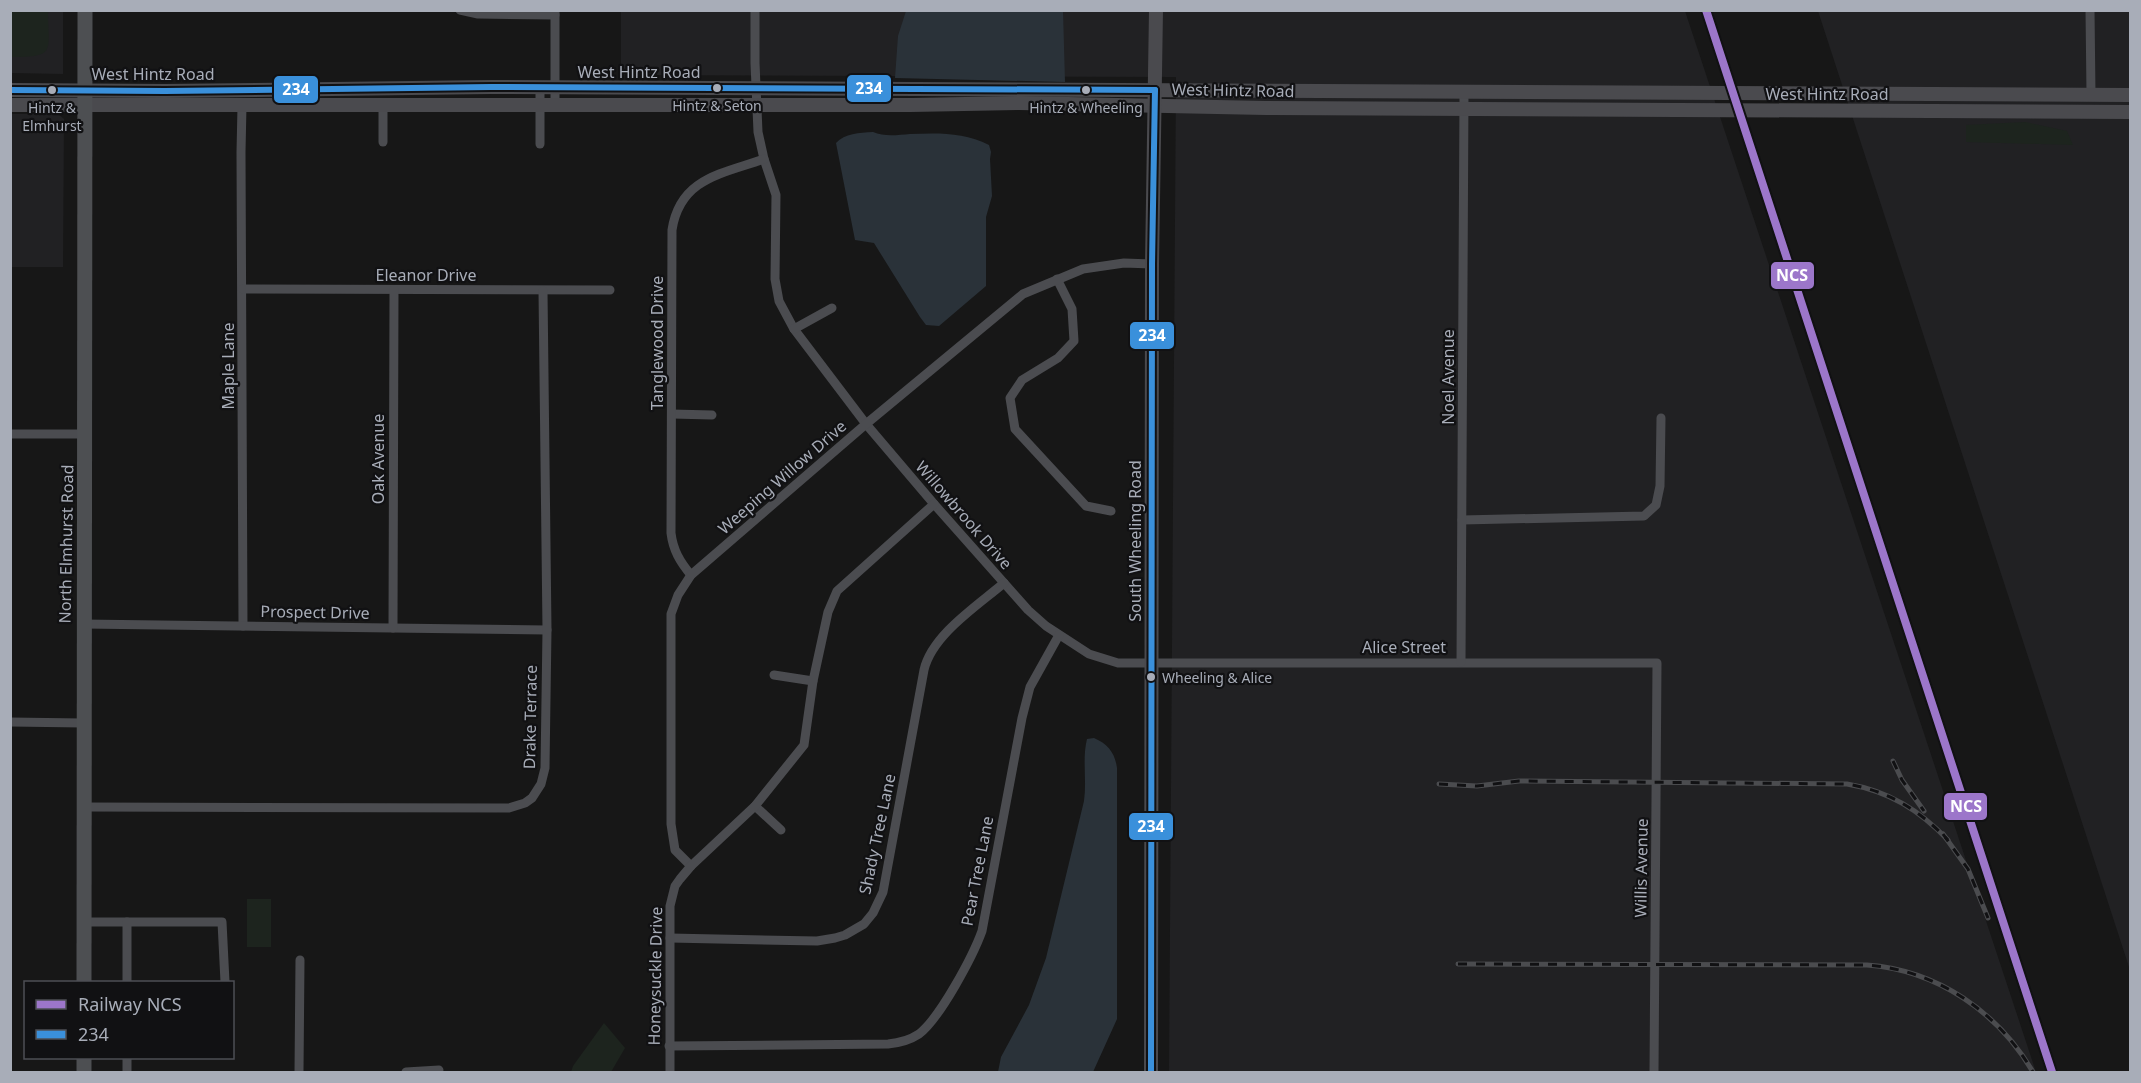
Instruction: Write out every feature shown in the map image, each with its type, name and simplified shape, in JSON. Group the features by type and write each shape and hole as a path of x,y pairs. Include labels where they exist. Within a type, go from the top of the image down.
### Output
{"main road":[{"name":"North Elmhurst Road","path":"84,981 85,10"},
{"name":"South Wheeling Road","path":"1151,1072 1152,264 1156,10"},
{"name":"West Hintz Road","path":"10,105 84,98 540,88 2130,95"},
{"name":"West Hintz Road","path":"10,90 84,98 242,106 1155,105 2130,112"}],"street":[{"path":"460,10 478,14 555,13 555,104"},
{"name":"Willowbrook Drive","path":"755,10 758,132 776,195 775,279 779,301 794,329 866,424 1037,619 1089,654 1118,663 1152,663"},
{"path":"2090,10 2091,94"},
{"path":"540,88 540,144"},
{"name":"Noel Avenue","path":"1461,662 1464,93"},
{"path":"383,105 383,142"},
{"name":"Maple Lane","path":"242,106 243,626"},
{"name":"Tanglewood Drive","path":"691,575 679,560 672,543 670,517 672,230 674,218 686,196 700,182 764,159"},
{"name":"Weeping Willow Drive","path":"691,866 675,850 671,824 671,614 678,595 691,575 866,424 1023,294 1083,269 1124,263 1152,264"},
{"path":"1056,279 1072,309 1074,341 1058,358 1022,380 1010,398 1015,429 1086,506 1111,511"},
{"name":"Eleanor Drive","path":"243,289 610,290"},
{"name":"Oak Avenue","path":"393,628 394,290"},
{"name":"Drake Terrace","path":"84,807 509,808 532,798 544,776 547,630 543,291"},
{"path":"794,329 832,308"},
{"path":"672,414 712,415"},
{"path":"1462,520 1644,516 1656,505 1660,486 1660,418"},
{"path":"10,434 85,434"},
{"name":"Honeysuckle Drive","path":"670,1072 670,938 672,897 675,886 691,866 755,806 804,745 813,681 828,612 837,591 934,504"},
{"name":"Shady Tree Lane","path":"670,938 817,941 845,935 864,924 873,913 883,892 924,670 930,653 940,638 1004,583"},
{"name":"Prospect Drive","path":"83,624 547,630"},
{"name":"Pear Tree Lane","path":"669,1046 888,1044 909,1039 926,1027 976,946 981,931 1030,687 1059,635"},
{"name":"Alice Street","path":"1152,663 1657,663"},
{"name":"Willis Avenue","path":"1654,1072 1657,663"},
{"path":"774,675 813,681"},
{"path":"10,722 83,723"},
{"path":"755,806 781,831"},
{"path":"84,922 222,922 225,981"},
{"path":"127,922 127,981"},
{"path":"299,1072 300,960"},
{"path":"406,1072 439,1070"}],"shaded area":[{"path":"11,10 48,11 48,44 43,53 36,56 11,57"},
{"path":"11,11 63,11 63,74 11,73"},
{"path":"621,11 1685,11 2036,1072 1169,1072 1176,77 621,75"},
{"path":"906,11 1063,11 1065,82 895,78 898,36"},
{"path":"1818,11 2130,11 2130,970"},
{"path":"11,114 58,114 64,119 63,267 11,267"},
{"path":"2025,122 2067,131 2073,145 1966,142 1966,125"},
{"path":"873,132 882,135 951,134 989,145 992,196 986,217 986,286 939,326 926,325 874,243 855,240 836,143 848,135"},
{"path":"1094,738 1110,750 1117,768 1117,1019 1093,1072 998,1072 1001,1057 1029,1005 1046,958 1084,801 1087,739"},
{"path":"247,899 271,899 271,947 247,947"},
{"path":"604,1023 625,1048 611,1072 571,1072 573,1066"}],"railway":[{"path":"1893,761 1902,780 1924,811"},
{"path":"1439,784 1477,786 1519,781 1847,784 1876,791 1902,803 1948,840"},
{"path":"1943,834 1968,869 1988,918"},
{"path":"1458,964 1867,965 1893,969 1918,975 1941,985 1984,1013 2019,1050 2033,1072"}],"rail line":[{"name":"NCS","path":"1706,10 2052,1072"}],"transit line":[{"name":"234","path":"10,90 165,91 491,87 1155,90"},
{"name":"234","path":"1151,1072 1152,264 1155,90"}],"place":[{"name":"Hintz & Seton","path":"717,88"},
{"name":"Hintz & Elmhurst","path":"52,90"},
{"name":"Hintz & Wheeling","path":"1086,90"},
{"name":"Wheeling & Alice","path":"1151,677"}]}
